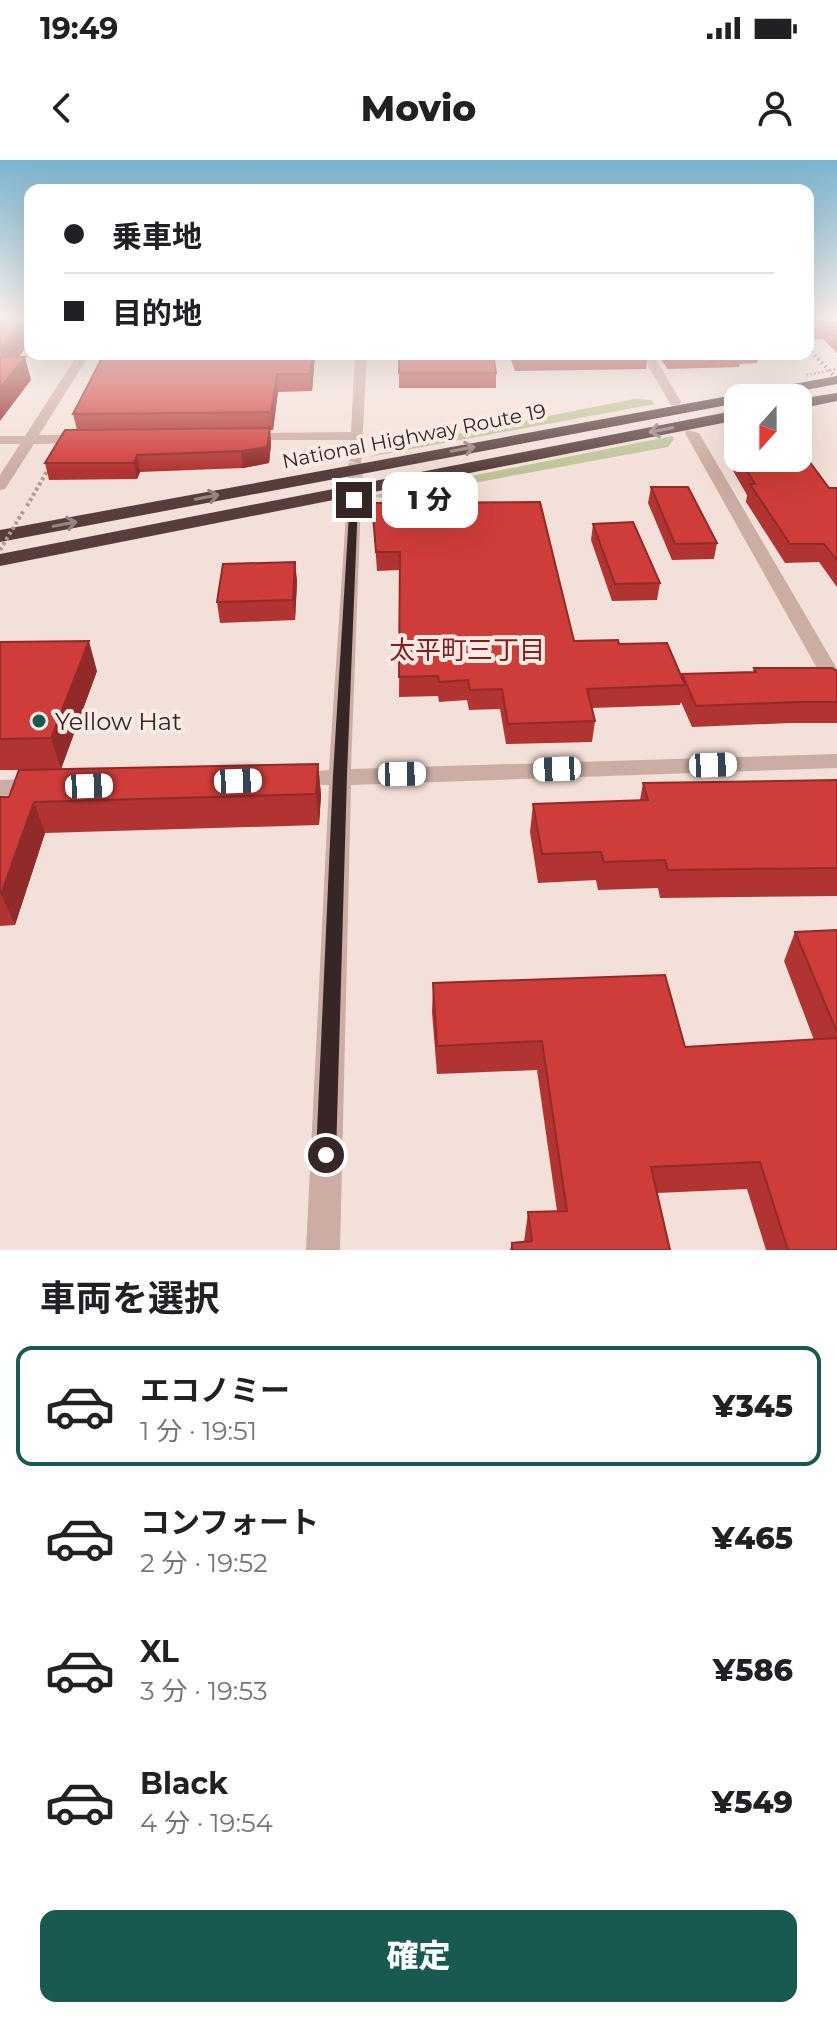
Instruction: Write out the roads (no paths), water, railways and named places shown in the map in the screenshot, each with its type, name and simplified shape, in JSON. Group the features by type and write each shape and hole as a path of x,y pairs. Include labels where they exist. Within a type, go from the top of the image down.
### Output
{"highway":[{"name":"National Highway Route 19","path":"0,536 810,379 837,380"},
{"path":"812,402 832,398"},
{"name":"National Highway Route 19","path":"0,560 724,418"}],"street":[{"path":"0,486 75,369"},
{"path":"356,461 360,369"},
{"path":"656,369 675,402"},
{"path":"692,433 837,686"},
{"path":"230,437 355,436"},
{"path":"0,440 96,439"},
{"path":"323,1250 340,775 354,500"},
{"path":"267,780 340,775 837,761"},
{"path":"0,788 63,786"}],"tunnel":[{"path":"354,500 356,461"}],"railway":[{"path":"828,369 837,379"}],"place":[{"name":"Yellow Hat","path":"39,721"}],"district":[{"name":"太平町三丁目","path":"467,650"}]}
